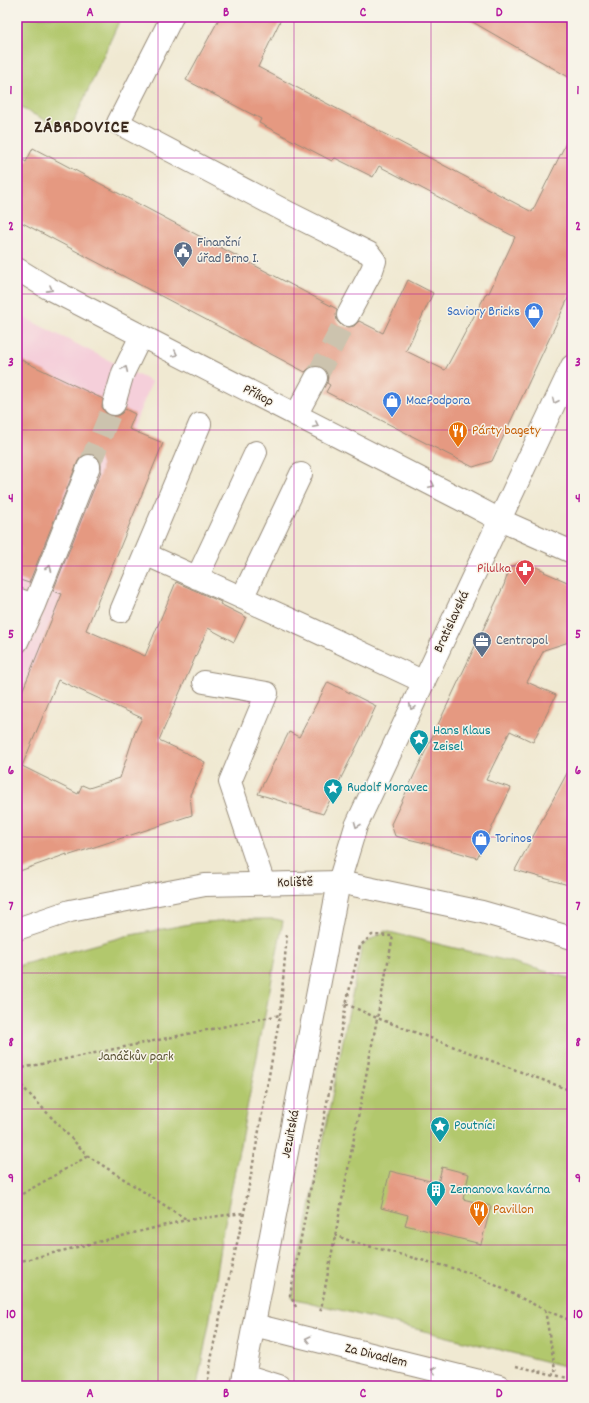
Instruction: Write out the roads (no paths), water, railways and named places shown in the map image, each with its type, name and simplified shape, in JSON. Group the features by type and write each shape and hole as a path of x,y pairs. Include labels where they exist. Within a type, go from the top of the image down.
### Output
{"street":[{"path":"172,17 118,123 287,212 369,253 375,260 372,270 348,315"},
{"name":"Příkop","path":"17,269 48,288 500,520 572,552"},
{"path":"114,404 123,373 141,336"},
{"name":"Bratislavská","path":"339,882 356,826 572,366"},
{"path":"296,415 316,378"},
{"path":"121,611 200,424"},
{"path":"197,578 256,452"},
{"path":"17,642 26,602 89,466"},
{"path":"242,598 301,474"},
{"path":"145,554 310,628 424,682"},
{"path":"204,682 267,693 230,782 264,884"},
{"name":"Koliště","path":"17,929 70,911 205,885 339,882 482,912 572,938"},
{"name":"Jezuitská","path":"243,1380 339,882"},
{"name":"Za Divadlem","path":"254,1325 499,1386"},
{"path":"243,1380 279,1386"}],"tunnel":[{"path":"316,378 348,315"},
{"path":"89,466 114,404"}],"place":[{"name":"Finanční úřad Brno I.","path":"183,268"},
{"name":"Saviory Bricks","path":"534,329"},
{"name":"MacPodpora","path":"392,418"},
{"name":"Párty bagety","path":"458,448"},
{"name":"Pilulka","path":"525,586"},
{"name":"Centropol","path":"482,658"},
{"name":"Hans Klaus Zeisel","path":"419,756"},
{"name":"Rudolf Moravec","path":"333,805"},
{"name":"Torinos","path":"481,856"},
{"name":"Poutníci","path":"440,1143"},
{"name":"Zemanova kavárna","path":"436,1207"},
{"name":"Pavillon","path":"479,1227"}],"district":[{"name":"ZÁBRDOVICE","path":"82,128"}],"park label":[{"name":"Janáčkův park","path":"136,1057"}]}
